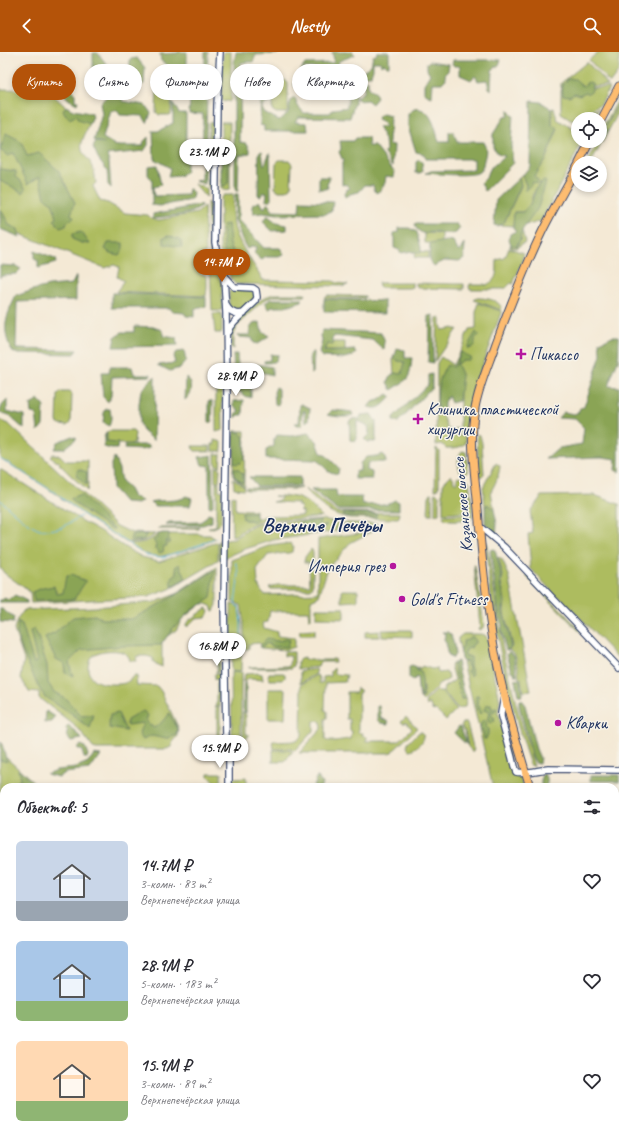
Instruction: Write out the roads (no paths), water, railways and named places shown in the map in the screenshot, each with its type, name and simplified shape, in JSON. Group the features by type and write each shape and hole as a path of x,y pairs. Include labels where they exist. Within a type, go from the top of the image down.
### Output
{"main road":[{"path":"605,112 619,86"},
{"name":"Казанское шоссе","path":"529,783 504,694 491,631 481,555 472,441 475,408 480,389 506,316 543,229 571,177"}],"street":[{"path":"220,52 217,104 215,242 218,259 224,276 226,295 225,582 226,739 228,750 229,783"},
{"path":"224,276 234,287"},
{"path":"226,295 229,289 234,287 253,288 256,290 257,294 256,301 230,327 226,334"},
{"path":"226,305 228,310 232,312 240,314 244,313"},
{"path":"479,526 504,547 619,668"},
{"path":"526,772 548,769 619,770"}],"waterway":[{"path":"0,458 54,492 84,515 147,555 163,557 216,539"},
{"path":"0,500 25,521 40,530 51,530 62,527 81,516"},
{"path":"236,562 239,573 235,602 236,606 239,606 241,634"}],"place":[{"name":"Пикассо","path":"521,354"},
{"name":"Клиника пластической хирургии","path":"418,419"},
{"name":"Империя грез","path":"393,566"},
{"name":"Gold's Fitness","path":"402,599"},
{"name":"Кварки","path":"558,723"}],"district":[{"name":"Верхние Печёры","path":"322,525"}]}
